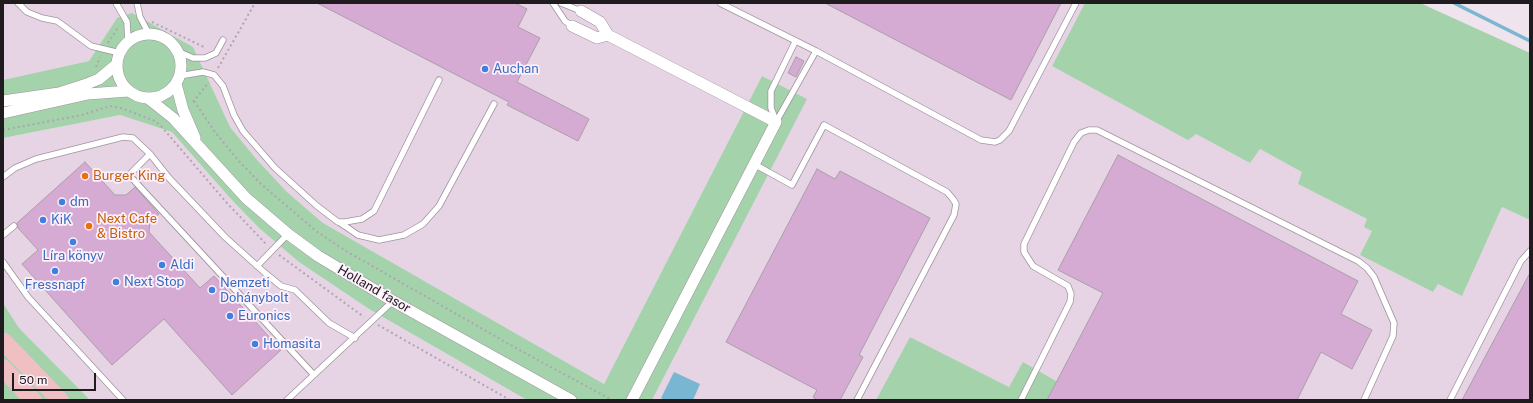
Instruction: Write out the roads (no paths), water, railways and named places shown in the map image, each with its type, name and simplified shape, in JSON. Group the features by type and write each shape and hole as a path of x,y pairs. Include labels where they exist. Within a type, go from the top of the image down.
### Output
{"main road":[{"path":"3,341 60,400"},
{"path":"3,368 33,400"}],"street":[{"path":"581,11 600,22 608,35 776,122 632,400"},
{"path":"572,26 597,38 608,35"},
{"path":"3,101 59,93 99,79 116,64 120,53 128,42 142,35 149,34 165,39 177,51 180,63 178,80 164,95 149,99 138,97 128,91 118,76 116,64"},
{"name":"Holland fasor","path":"178,80 183,110 199,148"},
{"path":"3,114 88,94 128,91"},
{"name":"Holland fasor","path":"149,99 173,118 246,198 288,234 318,256 393,301 564,398"}],"lane":[{"path":"18,3 27,12 57,21 91,46 120,53"},
{"path":"116,3 127,22 128,42"},
{"path":"137,3 140,17 149,34"},
{"path":"553,3 565,21 572,26"},
{"path":"561,3 581,11"},
{"path":"720,3 795,42 816,51 981,140 995,142 1000,140 1009,131 1076,3"},
{"path":"177,51 193,58 205,58 216,53 223,40"},
{"path":"776,122 771,108 772,91 795,42"},
{"path":"776,122 816,51"},
{"path":"178,80 204,72 214,75 220,81 234,115 243,131 295,187 338,222 358,235 379,240 404,235 424,224 440,206 494,104"},
{"path":"338,222 362,219 374,210 439,80"},
{"path":"754,164 792,185 824,125 947,192 956,204 954,215 857,400"},
{"path":"1021,400 1070,302 1071,294 1068,286 1033,266 1024,252 1024,244 1074,142 1081,133 1089,130 1097,130 1358,261 1367,268 1374,277 1394,323 1393,336 1364,400"},
{"path":"3,177 15,168 36,159 123,137 133,138 150,154 168,178 257,266 281,286 294,290 329,323 354,338"},
{"path":"150,154 129,175 314,375"},
{"path":"3,235 14,226"},
{"path":"257,266 288,234"},
{"path":"1450,400 1521,261 1530,250"},
{"path":"3,262 28,297 123,400"},
{"path":"287,400 393,301"}],"water":[{"path":"674,372 700,384 693,400 665,400 661,398"}],"waterway":[{"path":"1454,3 1530,41"}],"place":[{"name":"Auchan","path":"485,69"},
{"name":"Burger King","path":"85,176"},
{"name":"dm","path":"62,202"},
{"name":"KiK","path":"43,220"},
{"name":"Next Cafe & Bistro","path":"89,226"},
{"name":"Líra könyv","path":"73,242"},
{"name":"Aldi","path":"162,265"},
{"name":"Fressnapf","path":"55,271"},
{"name":"Next Stop","path":"116,282"},
{"name":"Nemzeti Dohánybolt","path":"212,290"},
{"name":"Euronics","path":"230,316"},
{"name":"Homasita","path":"255,344"}]}
